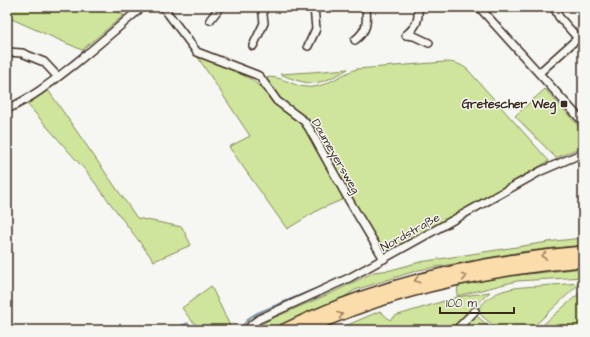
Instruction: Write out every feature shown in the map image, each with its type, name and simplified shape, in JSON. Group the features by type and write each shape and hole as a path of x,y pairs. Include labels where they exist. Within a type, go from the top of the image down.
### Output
{"highway":[{"path":"284,330 360,298 427,277 472,266 514,259 583,252"},
{"path":"304,330 363,306 430,285 474,275 516,268 583,261"}],"street":[{"path":"7,109 39,93 142,7"},
{"name":"Daumeyersweg","path":"163,7 197,52 257,75 277,101 304,121 384,259"},
{"path":"210,20 220,7"},
{"path":"253,46 264,23 262,7"},
{"path":"308,46 316,29 314,7"},
{"path":"355,40 361,35 368,23 366,7"},
{"path":"418,7 419,18 412,30 406,35 414,36 429,43"},
{"path":"479,7 583,122"},
{"path":"539,73 580,41 559,17 554,7"},
{"path":"7,52 22,53 44,62 58,77"},
{"name":"Nordstraße","path":"248,330 252,324 259,319 350,278 541,171 583,153"},
{"path":"456,330 475,311"}],"green space":[{"path":"7,7 106,7 124,15 82,50 7,17"},
{"path":"195,53 251,79 260,87 274,104 301,124 306,130 344,199 320,209 287,229 229,147 250,136"},
{"path":"451,62 463,66 468,70 549,161 385,254 353,201 312,126 278,98 264,78 270,77 295,85 313,87 326,84 357,69"},
{"path":"348,69 330,79 315,83 307,83 280,74 311,72"},
{"path":"545,89 583,131 583,146 556,158 515,116"},
{"path":"48,90 137,218 182,227 191,245 154,261 86,171 27,104"},
{"path":"583,238 583,245 527,251 419,270 355,290 341,299 271,330 255,330 263,323 271,319 338,290 374,272 391,270 420,262"},
{"path":"583,268 583,277 517,281 457,296 458,286 501,277"},
{"path":"580,283 530,330 498,330 480,314 479,308 485,301 506,290 522,287"},
{"path":"211,286 232,330 203,330 191,320 182,308"},
{"path":"583,290 583,330 537,330"},
{"path":"490,292 471,311 493,330 336,330 380,311 390,320 395,316 457,297"}],"waterway":[{"path":"239,330 249,318 257,313 322,286"},
{"path":"172,330 188,323"}],"place":[{"name":"Gretescher Weg","path":"564,104"}]}
